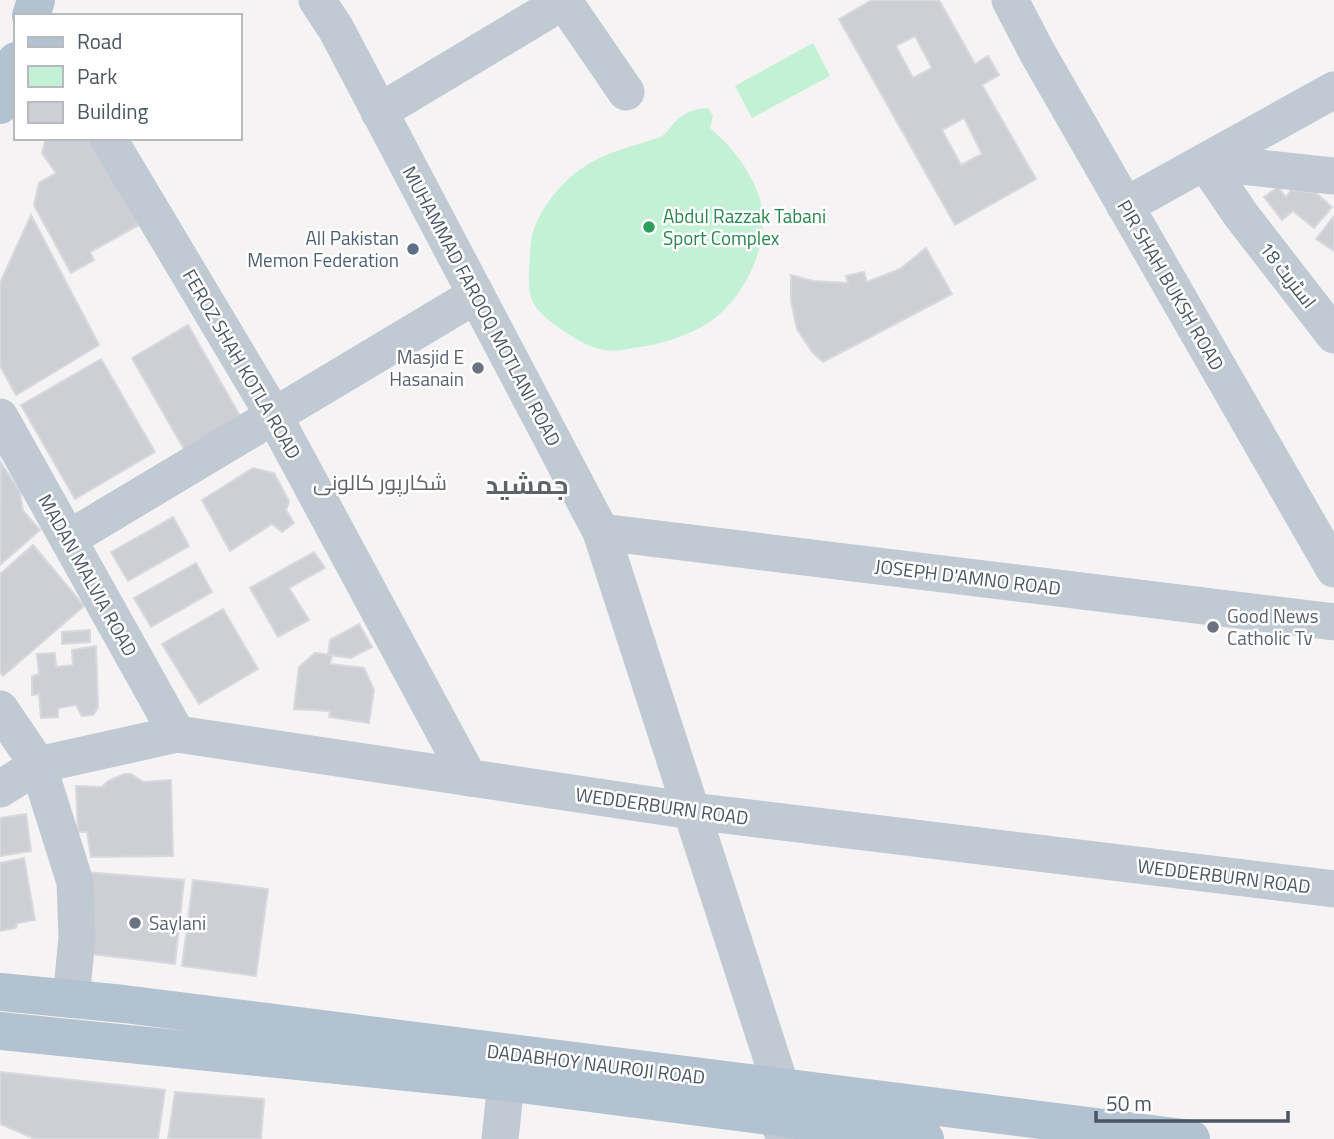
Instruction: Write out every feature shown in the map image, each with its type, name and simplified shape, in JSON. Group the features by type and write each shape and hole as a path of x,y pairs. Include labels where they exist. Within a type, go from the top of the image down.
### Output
{"main road":[{"path":"0,105 14,66"},
{"name":"DADABHOY NAUROJI ROAD","path":"0,992 71,999 781,1115 1191,1139"},
{"path":"0,1031 506,1082 781,1115 925,1139"}],"street":[{"name":"MUHAMMAD FAROOQ MOTLANI ROAD","path":"317,0 336,29 601,533 692,811 781,1115"},
{"name":"PIR SHAH BUKSH ROAD","path":"1010,0 1037,52 1334,569"},
{"path":"379,111 564,1 626,92"},
{"path":"1125,206 1334,90"},
{"name":"FEROZ SHAH KOTLA ROAD","path":"109,140 274,416 469,778"},
{"path":"1205,162 1334,176"},
{"name":"اسٹریٹ 18","path":"1205,162 1241,215 1334,335"},
{"path":"68,539 476,295"},
{"name":"MADAN MALVIA ROAD","path":"0,417 177,734"},
{"name":"JOSEPH D'AMNO ROAD","path":"601,533 1334,622"},
{"path":"0,709 38,765 75,882 77,938 71,999"},
{"name":"WEDDERBURN ROAD","path":"0,789 38,765 177,734 692,811 1334,889"},
{"path":"500,1139 506,1082"}],"green space":[{"path":"813,43 830,76 752,118 735,86"},
{"name":"Abdul Razzak Tabani Sport Complex","path":"708,108 713,116 710,128 739,158 759,196 763,227 761,243 750,274 722,312 706,324 676,338 615,350 592,347 578,340 543,315 531,296 531,240 534,228 548,202 560,187 584,167 615,152 660,137 686,113"}],"building":[{"path":"872,0 939,0 975,64 988,56 999,75 982,85 1036,179 955,225 839,19","holes":["915,36 932,68 913,78 896,46","964,118 982,154 961,165 942,130"]},
{"path":"45,140 93,140 139,225 90,252 94,260 71,273 34,205 39,183 56,173 42,153"},
{"path":"1278,187 1286,197 1291,190 1316,193 1332,207 1314,228 1293,211 1282,220 1264,197"},
{"path":"31,215 99,345 16,395 0,366 0,283"},
{"path":"1334,216 1334,251 1316,239"},
{"path":"926,248 952,294 823,362 813,353 797,329 791,301 791,275 813,281 848,283 846,276 864,272 867,282 900,269"},
{"path":"188,325 240,416 184,449 132,358"},
{"path":"101,359 155,452 75,499 21,405"},
{"path":"1,463 20,491 23,511 40,530 0,565"},
{"path":"253,468 274,473 289,501 286,510 294,523 282,532 272,524 230,551 202,500"},
{"path":"173,517 189,546 128,581 111,552"},
{"path":"33,545 84,606 3,676 0,672 0,574"},
{"path":"314,552 325,568 289,588 309,620 278,637 250,588"},
{"path":"196,563 212,592 151,627 134,598"},
{"path":"223,609 258,669 199,704 162,644"},
{"path":"359,624 372,647 351,658 328,655 330,640"},
{"path":"90,630 90,642 62,644 62,632"},
{"path":"96,646 98,708 93,715 82,716 76,705 58,708 58,717 41,718 39,694 32,695 32,676 39,674 37,654 55,653 56,667 73,665 72,650"},
{"path":"315,653 332,655 330,664 364,668 374,690 369,723 329,717 330,711 294,709 299,667"},
{"path":"131,774 143,782 171,780 173,856 91,857 87,832 78,832 76,786 102,787 108,781"},
{"path":"26,814 31,851 0,856 0,818"},
{"path":"24,858 35,920 17,923 16,928 0,931 0,863"},
{"name":"Saylani","path":"85,872 184,880 175,964 91,954"},
{"path":"193,880 268,889 256,976 182,966"},
{"path":"0,1072 165,1090 158,1139 35,1139 0,1124"},
{"path":"175,1092 264,1099 261,1139 168,1139"}],"place":[{"name":"Abdul Razzak Tabani Sport Complex","path":"649,227"},
{"name":"All Pakistan Memon Federation","path":"413,249"},
{"name":"Masjid E Hasanain","path":"478,368"},
{"name":"Good News Catholic Tv","path":"1213,627"},
{"name":"Saylani","path":"135,923"}],"district":[{"name":"شکارپور کالونی","path":"380,483"},
{"name":"جمشید","path":"527,485"}]}
